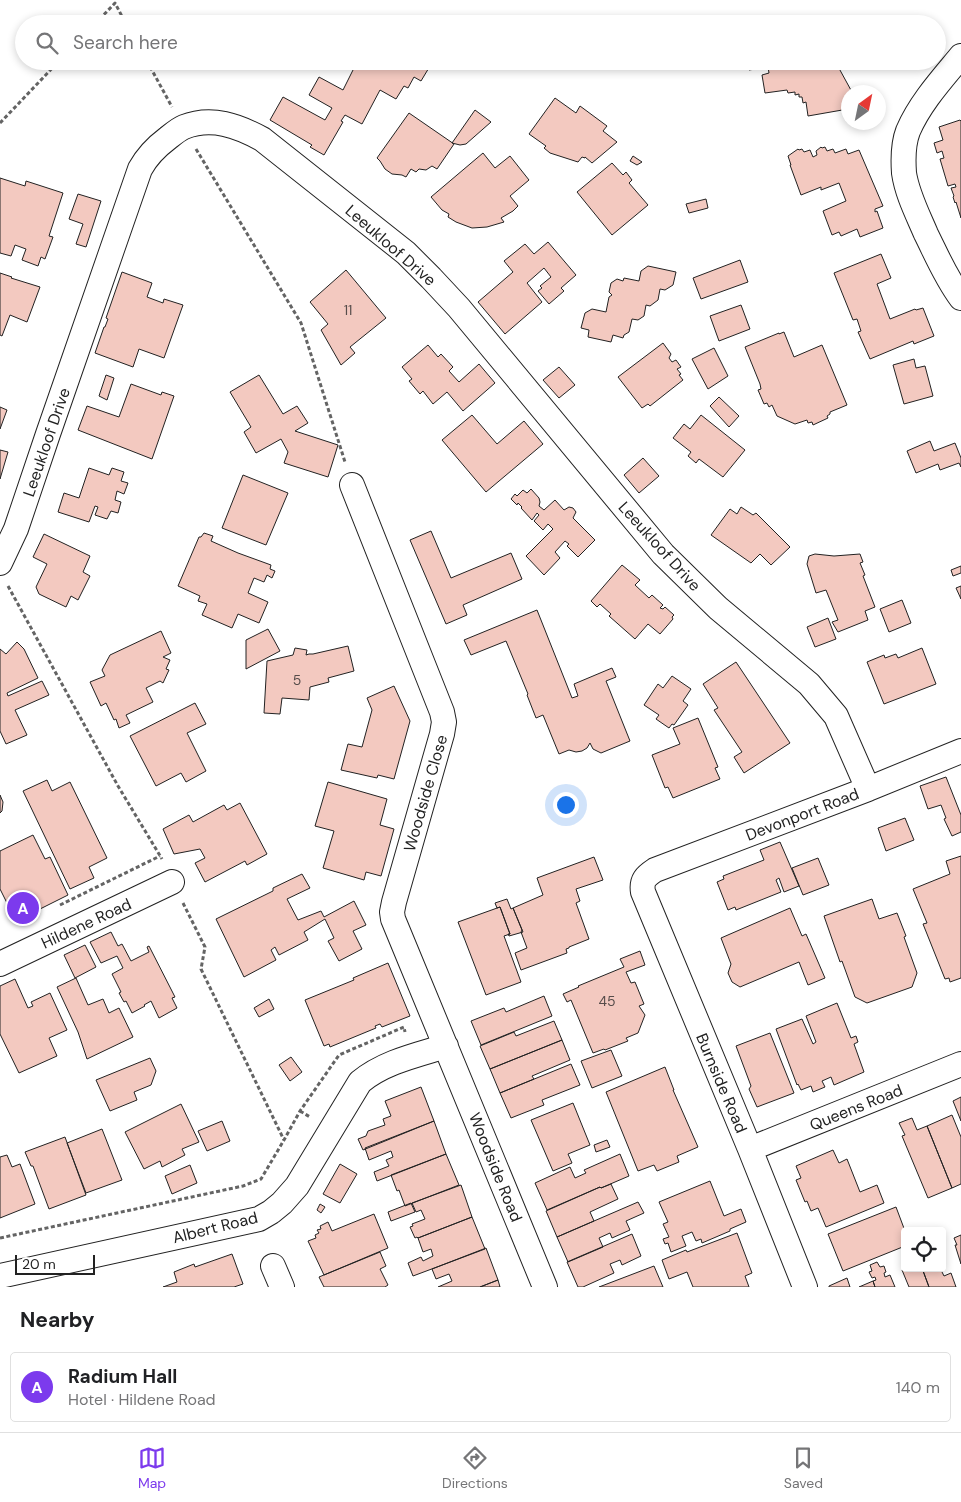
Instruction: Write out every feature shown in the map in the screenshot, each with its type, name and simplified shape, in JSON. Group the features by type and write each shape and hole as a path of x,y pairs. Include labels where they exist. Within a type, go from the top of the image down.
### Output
{"street":[{"path":"961,56 929,95 921,108 908,131 904,153 904,174 913,204 945,275 961,298"},
{"name":"Leeukloof Drive","path":"2,572 140,169 158,146 183,127 201,122 229,124 262,139 406,253 425,271 460,308 663,554 718,608 809,684 830,708 836,716 868,789"},
{"name":"Woodside Close","path":"352,485 438,702 444,722 392,912 396,929 446,1046"},
{"name":"Devonport Road","path":"644,879 655,870 868,789 961,751"},
{"name":"Burnside Road","path":"644,879 642,885 643,892 805,1287"},
{"name":"Hildene Road","path":"0,964 172,882"},
{"name":"Albert Road","path":"0,1276 259,1218 271,1212 297,1186 360,1082 382,1068 446,1046"},
{"name":"Woodside Road","path":"446,1046 545,1287"},
{"name":"Queens Road","path":"750,1150 961,1064"}],"path":[{"path":"104,15 115,3 121,15"},
{"path":"0,123 50,70"},
{"path":"152,70 183,127 301,323 352,485"},
{"path":"2,572 118,786 160,856 205,946 201,969 284,1140"},
{"path":"117,876 160,856"},
{"path":"0,1238 243,1186 260,1178 300,1111"}],"building":[{"path":"353,70 428,70 421,81 414,77 408,88 404,86 396,99 380,90 362,124 345,115 324,155 310,147 312,145 270,120 283,97 325,120 332,108 309,95 319,77 343,90"},
{"path":"768,70 840,70 848,85 841,85 841,110 808,116 806,102 803,103 802,97 799,97 799,94 795,95 795,92 788,93 787,90 765,93 762,75 769,73"},
{"path":"555,98 576,113 580,106 607,126 603,131 617,142 592,163 585,157 582,157 578,162 550,153 544,148 546,146 529,134"},
{"path":"475,110 491,122 466,144 452,143"},
{"path":"409,113 454,144 437,169 432,166 426,170 419,169 416,172 411,169 406,177 392,174 385,169 377,158"},
{"path":"960,120 961,218 951,188 956,187 955,184 948,186 940,159 944,158 942,151 937,153 934,143 943,140 939,127"},
{"path":"821,147 825,147 827,151 833,149 835,153 846,149 848,154 859,150 883,206 875,209 875,212 877,211 883,228 860,237 857,229 841,236 839,232 832,235 823,211 846,201 839,183 821,190 821,187 801,195 788,156 798,149 802,149 804,152 810,150 813,157 817,155 816,151"},
{"path":"483,153 495,168 510,156 529,180 510,196 518,206 501,218 504,222 487,227 472,228 448,217 449,214 442,210 431,197"},
{"path":"633,156 642,162 637,165 630,161"},
{"path":"612,163 623,175 626,172 632,180 629,183 648,205 612,235 577,192"},
{"path":"0,178 25,186 26,181 63,193 49,236 53,237 45,259 41,257 38,266 22,260 26,249 15,245 11,256 0,253"},
{"path":"78,194 101,201 86,247 76,244 83,224 69,219"},
{"path":"706,199 708,208 689,213 686,204"},
{"path":"548,242 576,275 561,288 564,291 549,304 538,291 542,288 540,286 551,277 544,268 527,283 542,302 505,334 478,302 513,272 504,261 525,244 534,254"},
{"path":"881,254 891,278 877,284 890,319 915,309 923,308 934,336 914,344 913,341 870,359 858,332 861,331 857,319 853,320 834,273"},
{"path":"740,260 748,282 701,299 693,278"},
{"path":"648,266 676,272 673,285 665,290 660,289 658,300 650,306 646,305 644,316 638,320 632,319 629,332 623,338 613,335 611,342 588,337 589,330 581,328 585,313 592,309 606,312 609,297 612,295 609,292 611,283 617,279 623,281 624,278 639,281 641,271"},
{"path":"346,270 386,318 350,347 355,353 341,365 321,330 328,324 310,302"},
{"path":"122,272 152,283 147,297 163,303 164,299 183,305 164,358 139,349 133,367 95,353 108,319 106,318"},
{"path":"0,273 40,287 27,322 10,315 2,336 0,335"},
{"path":"741,305 750,329 719,341 710,316"},
{"path":"784,332 794,357 822,345 847,405 830,412 827,416 828,418 813,425 812,422 808,423 807,420 795,424 777,416 772,405 769,407 767,403 764,404 758,390 761,389 760,384 745,347"},
{"path":"663,343 671,354 669,358 672,362 676,360 681,367 677,369 683,380 650,406 648,404 642,408 618,377"},
{"path":"428,345 438,357 441,354 453,367 449,371 459,382 479,364 495,383 463,411 447,392 433,404 423,391 420,394 409,381 412,379 402,367"},
{"path":"714,348 728,376 708,389 692,359"},
{"path":"914,359 916,368 925,366 933,396 904,404 893,365"},
{"path":"559,367 575,385 559,398 543,380"},
{"path":"106,375 114,378 107,400 99,396"},
{"path":"259,375 283,414 297,406 308,423 295,431 338,445 328,477 284,463 288,452 281,439 256,453 244,432 251,427 230,392"},
{"path":"131,384 161,395 162,392 174,396 152,459 78,430 87,406 119,417"},
{"path":"719,397 739,416 729,427 710,406"},
{"path":"0,407 7,410 0,429"},
{"path":"472,415 497,444 524,421 543,444 486,492 442,440"},
{"path":"701,415 745,450 723,477 699,459 696,463 688,456 691,452 673,438 684,424 690,429"},
{"path":"930,441 934,451 955,443 961,458 961,467 959,463 940,470 938,464 916,473 907,451"},
{"path":"0,450 8,452 0,479"},
{"path":"643,458 659,476 639,493 624,475"},
{"path":"89,468 109,475 112,468 124,472 121,481 128,483 124,494 117,491 115,500 121,502 118,513 111,511 107,519 95,515 98,507 95,506 89,522 58,512 64,493 79,498"},
{"path":"243,475 288,493 266,545 222,528"},
{"path":"531,489 539,498 539,506 544,510 555,500 564,510 569,507 573,508 576,512 573,518 595,540 578,557 567,546 569,544 565,541 555,552 560,558 544,575 526,556 553,529 548,524 543,530 534,521 539,515 537,513 532,520 518,503 517,505 511,499 515,494 517,496 523,490 527,493"},
{"path":"741,507 753,515 756,513 790,547 771,565 760,554 751,563 711,535 730,509 737,514"},
{"path":"431,531 451,578 511,553 522,579 463,605 467,615 446,624 410,540"},
{"path":"204,533 213,536 211,541 271,565 270,569 275,571 272,578 267,575 264,582 254,578 248,593 268,602 259,623 238,614 232,628 202,615 207,604 198,601 200,596 178,586 199,537"},
{"path":"44,534 90,556 83,572 90,576 78,600 71,596 66,607 39,594 36,587 47,564 33,557"},
{"path":"815,554 834,556 860,554 863,562 860,563 865,575 863,576 875,607 865,611 868,620 838,632 832,622 838,620 826,590 816,593 807,564 809,556"},
{"path":"622,565 640,580 635,585 649,598 652,595 663,605 660,608 663,609 665,607 674,615 673,619 660,634 648,624 635,639 609,616 611,614 600,604 597,607 591,601"},
{"path":"961,566 961,573 953,576 951,570"},
{"path":"961,586 961,599 956,588"},
{"path":"902,600 911,623 889,632 880,609"},
{"path":"537,610 572,698 578,696 574,684 612,668 616,677 606,681 630,741 601,753 593,749 590,743 582,751 569,750 559,754 543,715 536,718 506,641 471,655 464,640"},
{"path":"828,618 836,639 815,647 807,627"},
{"path":"268,629 280,651 246,669 246,640"},
{"path":"161,631 171,653 163,657 170,660 166,669 169,670 163,683 160,681 146,688 153,702 126,715 130,723 119,728 106,703 101,706 90,682 105,676 102,670 110,655"},
{"path":"17,642 24,649 38,678 7,693 8,696 42,681 49,695 15,710 27,735 6,744 0,731 0,649 6,654"},
{"path":"348,646 354,671 328,678 329,682 310,687 309,700 282,698 280,714 264,713 267,661 293,655 295,648 307,650 306,655"},
{"path":"922,648 936,684 884,704 867,662 884,655 885,658 896,654 898,658"},
{"path":"736,662 790,743 744,773 734,757 742,752 714,710 718,708 703,684"},
{"path":"672,676 691,689 683,701 688,705 674,725 672,724 669,728 656,719 659,715 644,705 658,684 663,688"},
{"path":"394,686 410,721 394,779 378,775 377,778 341,770 348,744 362,747 372,710 367,698"},
{"path":"195,703 206,724 187,733 206,771 186,782 181,773 156,786 130,736"},
{"path":"698,718 718,767 715,768 720,779 673,798 668,787 665,788 652,755 680,744 673,728"},
{"path":"946,777 961,815 961,832 952,836 944,819 946,818 941,805 928,809 920,786"},
{"path":"47,780 52,791 70,782 107,858 89,867 94,878 70,889 23,791"},
{"path":"328,782 387,799 380,825 394,829 381,876 366,872 364,880 323,868 334,831 315,826"},
{"path":"0,795 3,802 0,813"},
{"path":"240,803 267,854 247,865 245,861 205,882 195,863 205,858 200,849 174,854 163,829 189,815 193,822 224,805 227,810"},
{"path":"905,818 914,840 886,851 878,828"},
{"path":"33,835 45,859 50,857 68,895 16,921 0,889 0,851"},
{"path":"780,842 799,886 784,892 779,878 776,880 781,892 736,910 735,907 728,910 717,882 724,879 723,876 764,860 760,850"},
{"path":"961,856 961,978 950,982 949,978 945,979 923,924 927,923 913,889 950,874 946,861"},
{"path":"594,857 603,880 576,889 580,901 576,903 589,939 569,947 566,949 567,953 521,970 515,953 527,948 513,908 543,895 537,878"},
{"path":"818,858 829,885 803,895 792,868"},
{"path":"302,874 310,888 287,899 298,920 321,911 324,917 354,901 366,925 353,931 362,949 339,961 328,941 334,938 325,919 304,932 308,940 279,955 275,947 271,950 276,960 244,977 216,919 273,891 273,888"},
{"path":"507,899 523,932 509,936 508,934 510,934 500,907 497,908 495,903"},
{"path":"872,899 879,919 897,913 917,973 912,987 867,1003 855,997 824,916"},
{"path":"500,907 510,934 504,936 521,982 486,995 458,922"},
{"path":"790,908 802,936 806,934 825,978 808,985 799,962 740,987 732,982 728,973 731,964 721,938"},
{"path":"111,932 118,946 122,944 131,961 149,952 147,947 149,946 175,997 172,998 177,1008 159,1018 151,1001 132,1013 126,1001 124,1002 119,993 121,992 112,974 123,968 117,956 101,963 90,942"},
{"path":"85,945 96,967 75,978 64,955"},
{"path":"640,951 645,965 626,972 631,983 635,982 644,1004 639,1006 645,1015 638,1033 626,1038 628,1041 593,1053 571,1000 567,1002 563,994 624,967 620,959"},
{"path":"388,963 410,1016 382,1027 380,1024 375,1026 376,1028 330,1047 329,1044 324,1046 305,1000 354,980 353,978"},
{"path":"76,978 88,1005 103,999 109,1013 119,1008 133,1037 87,1059 78,1032 57,987"},
{"path":"15,979 28,1008 33,1006 31,1002 50,993 67,1030 49,1038 57,1056 19,1073 0,1034 0,986"},
{"path":"544,996 552,1016 481,1045 471,1021 504,1008 506,1012"},
{"path":"269,999 274,1009 259,1017 254,1008"},
{"path":"837,1003 851,1038 856,1036 858,1042 854,1044 864,1072 834,1085 831,1077 822,1081 825,1087 813,1092 811,1086 801,1090 797,1085 776,1029 802,1019 813,1044 816,1042 806,1016"},
{"path":"554,1021 562,1040 490,1069 480,1046 514,1032 516,1036"},
{"path":"770,1033 794,1093 757,1107 749,1089 751,1086 736,1046"},
{"path":"562,1040 570,1060 532,1076 534,1079 500,1093 490,1069"},
{"path":"611,1050 622,1076 592,1088 581,1061"},
{"path":"291,1057 302,1072 290,1081 279,1065"},
{"path":"150,1058 156,1071 151,1085 134,1092 137,1100 110,1111 96,1080"},
{"path":"571,1064 580,1085 542,1100 544,1105 511,1118 500,1093"},
{"path":"665,1067 698,1147 677,1156 679,1162 657,1171 654,1165 638,1171 606,1092"},
{"path":"421,1087 434,1121 363,1150 358,1139 366,1136 368,1131 385,1125 383,1119 391,1116 385,1101"},
{"path":"961,1097 961,1121 953,1101"},
{"path":"573,1103 590,1145 568,1154 572,1163 553,1171 531,1120"},
{"path":"181,1104 199,1142 182,1149 185,1155 162,1167 160,1161 144,1169 125,1132"},
{"path":"952,1115 961,1137 961,1184 952,1188 927,1126"},
{"path":"912,1118 917,1130 927,1126 952,1188 928,1198 902,1136 905,1135 899,1123"},
{"path":"222,1121 230,1141 207,1151 198,1131"},
{"path":"434,1121 446,1154 377,1181 374,1172 389,1166 386,1160 393,1157 391,1151 369,1160 365,1148"},
{"path":"102,1129 122,1180 86,1193 67,1143"},
{"path":"65,1137 86,1195 49,1209 33,1166 31,1166 25,1152"},
{"path":"607,1140 610,1147 596,1152 594,1145"},
{"path":"833,1150 839,1163 847,1159 860,1192 877,1185 884,1203 826,1227 818,1208 811,1211 807,1201 805,1202 796,1180 801,1178 796,1166"},
{"path":"446,1154 459,1185 405,1206 391,1175"},
{"path":"620,1154 629,1176 547,1210 535,1183 570,1167 575,1178 586,1173 584,1170"},
{"path":"7,1155 12,1167 20,1164 35,1204 0,1218 0,1157"},
{"path":"340,1164 357,1174 340,1203 323,1194"},
{"path":"190,1165 197,1183 172,1194 165,1176"},
{"path":"710,1181 724,1216 741,1209 746,1222 702,1243 701,1239 696,1241 692,1232 682,1236 686,1246 671,1252 668,1243 665,1244 663,1239 669,1237 663,1224 668,1222 659,1202"},
{"path":"611,1184 618,1199 590,1212 594,1221 557,1237 546,1211"},
{"path":"461,1185 472,1217 415,1238 410,1227 413,1226 412,1224 425,1219 421,1210 416,1212 412,1203"},
{"path":"638,1202 644,1213 626,1221 630,1230 612,1238 610,1233 599,1238 603,1247 568,1262 557,1237"},
{"path":"411,1203 415,1212 391,1221 388,1212"},
{"path":"320,1204 325,1207 321,1213 317,1210"},
{"path":"896,1207 904,1227 901,1227 901,1248 843,1271 828,1234"},
{"path":"374,1214 388,1248 324,1275 308,1241 316,1238 315,1235 319,1233 317,1230 321,1229 320,1226 328,1222 332,1231"},
{"path":"472,1217 485,1249 413,1276 408,1263 421,1257 423,1261 433,1256 431,1249 423,1252 418,1238"},
{"path":"737,1233 752,1273 745,1276 749,1287 693,1287 687,1272 669,1279 662,1260"},
{"path":"632,1234 641,1256 622,1265 620,1260 610,1264 614,1273 583,1287 578,1287 567,1262"},
{"path":"961,1235 961,1264 954,1238"},
{"path":"486,1248 498,1280 480,1287 438,1287 452,1281 449,1274 436,1279 432,1269"},
{"path":"380,1252 386,1266 380,1269 388,1285 385,1287 324,1287 319,1277"},
{"path":"232,1254 243,1284 234,1287 163,1287 177,1282 174,1272 194,1264 195,1267"},
{"path":"877,1262 880,1267 884,1266 885,1277 890,1275 895,1287 875,1287 873,1281 876,1280 875,1277 872,1278 869,1272 872,1271 870,1265"},
{"path":"654,1266 663,1287 599,1287"},
{"path":"903,1272 923,1272 929,1287 909,1287"},
{"path":"923,1272 942,1272 944,1276 951,1273 956,1287 929,1287"},
{"path":"847,1278 850,1287 829,1287 829,1286"},
{"path":"498,1280 500,1287 480,1287"},
{"path":"873,1281 875,1287 859,1287"}],"place":[{"name":"Radium Hall","path":"23,908"}]}
